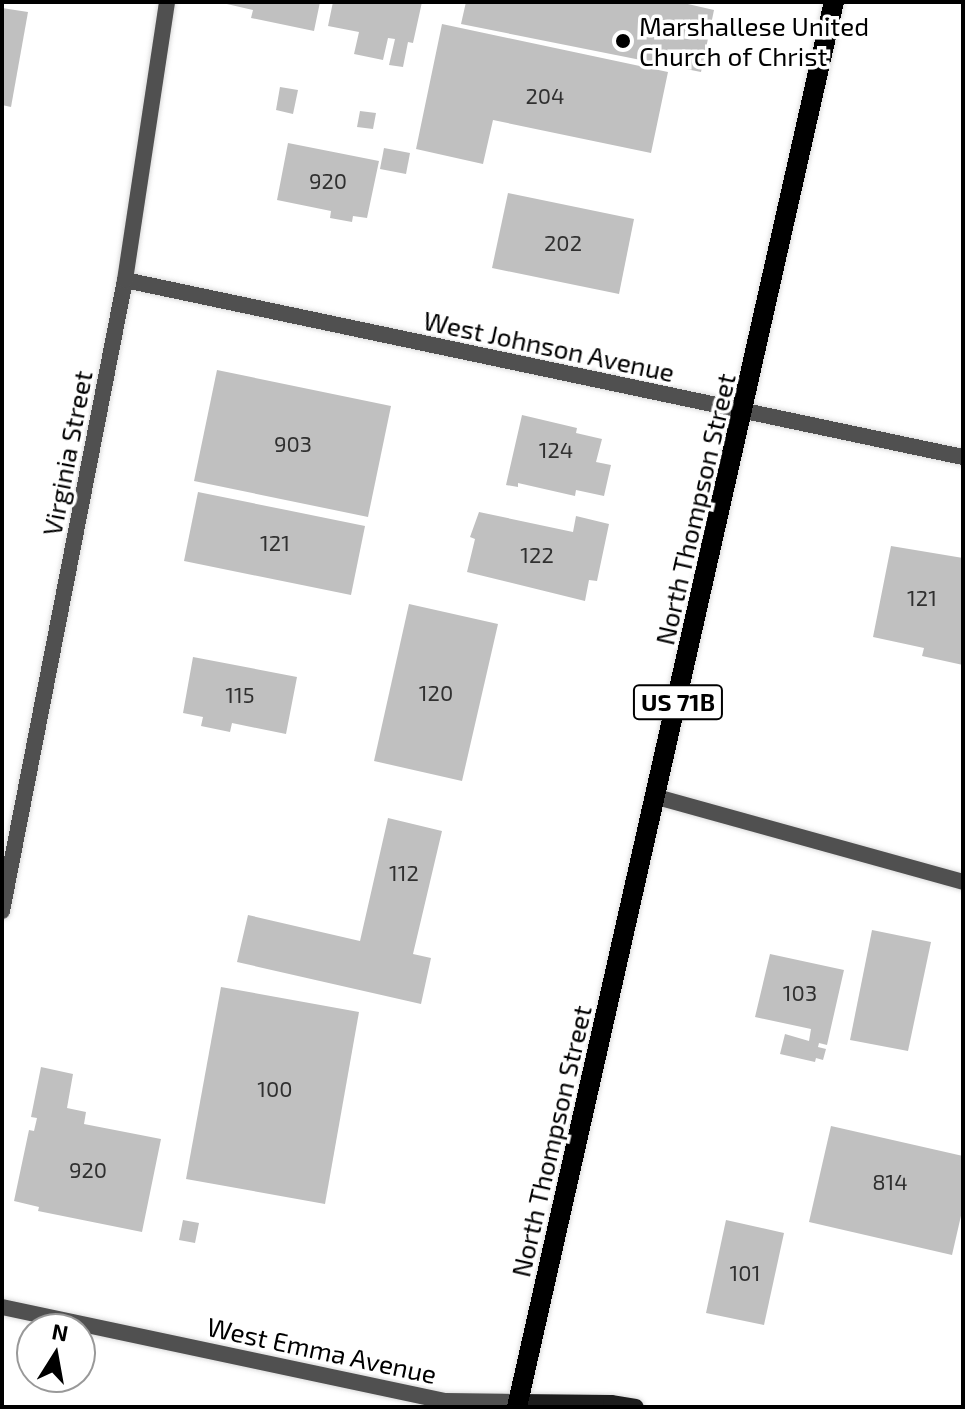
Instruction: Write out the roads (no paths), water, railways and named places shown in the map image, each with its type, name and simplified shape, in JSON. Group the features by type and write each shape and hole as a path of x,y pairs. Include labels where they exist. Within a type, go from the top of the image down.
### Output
{"main road":[{"name":"North Thompson Street","path":"518,1404 834,2"}],"street":[{"name":"Virginia Street","path":"2,911 125,280 167,2"},
{"name":"West Johnson Avenue","path":"125,280 963,457"},
{"path":"657,797 963,882"},
{"name":"West Emma Avenue","path":"2,1307 445,1401 611,1403 636,1407"}],"place":[{"name":"Marshallese United Church of Christ","path":"623,41"}]}
